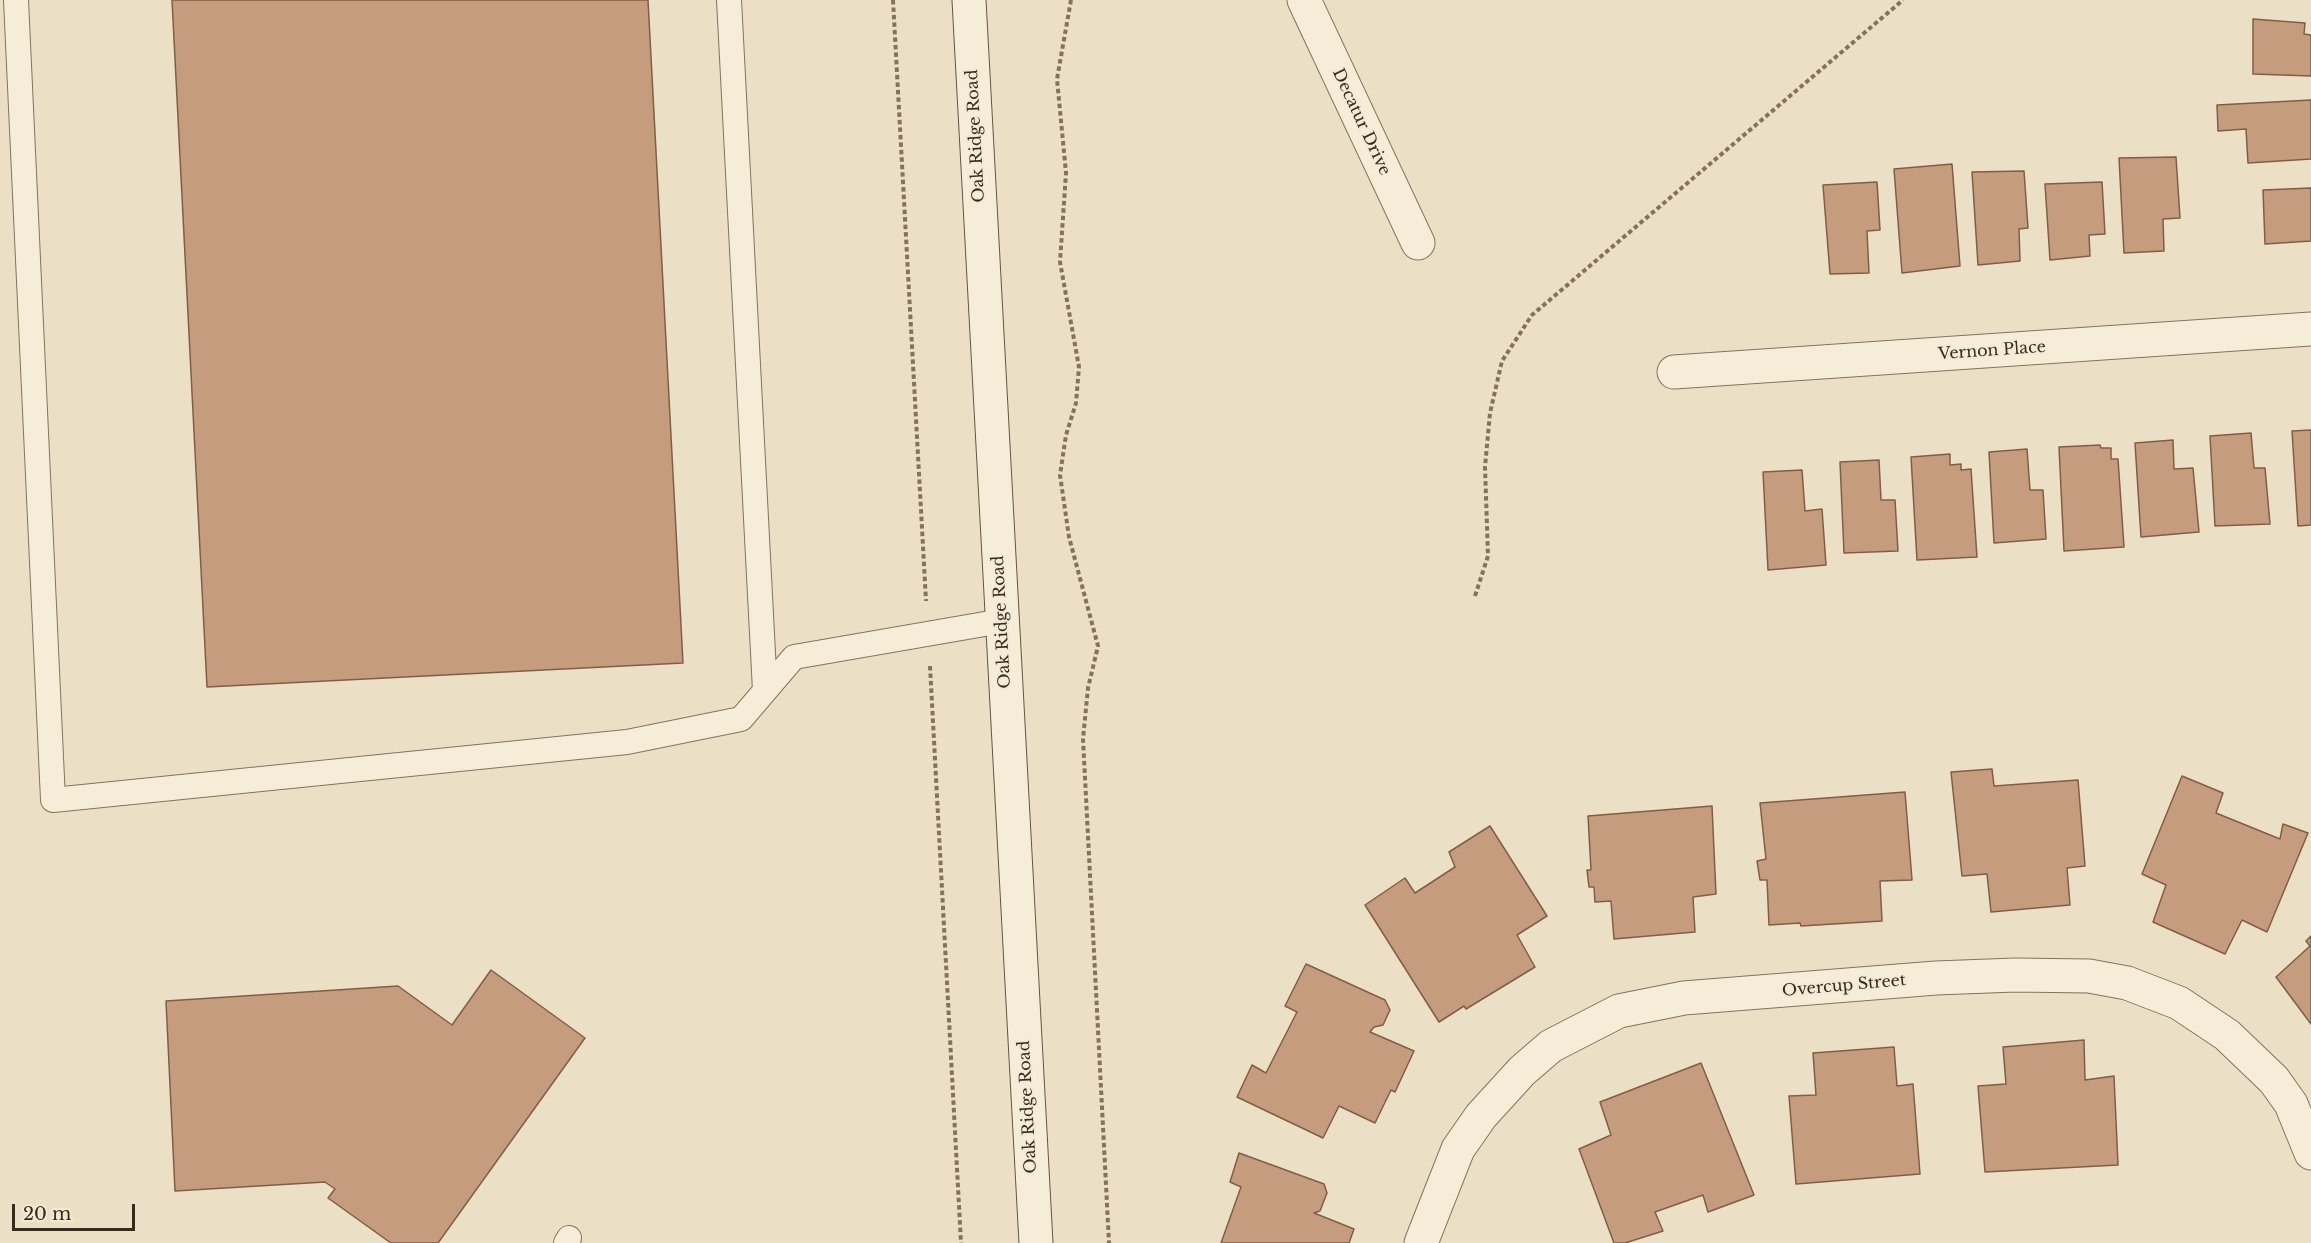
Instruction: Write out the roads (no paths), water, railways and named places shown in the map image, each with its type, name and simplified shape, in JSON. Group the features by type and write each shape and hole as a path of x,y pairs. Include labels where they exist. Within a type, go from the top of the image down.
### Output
{"street":[{"name":"Oak Ridge Road","path":"969,0 1036,1243"},
{"name":"Decatur Drive","path":"1304,0 1418,243"},
{"name":"Vernon Place","path":"1674,372 2311,329"},
{"name":"Overcup Street","path":"1421,1243 1458,1149 1481,1116 1522,1071 1551,1046 1619,1011 1684,998 1936,978 2015,975 2089,976 2127,983 2179,1003 2227,1035 2280,1088 2291,1104 2311,1153"}],"lane":[{"path":"16,0 53,800 627,742 741,719 794,657 1002,621"},
{"path":"729,0 765,691"}]}
